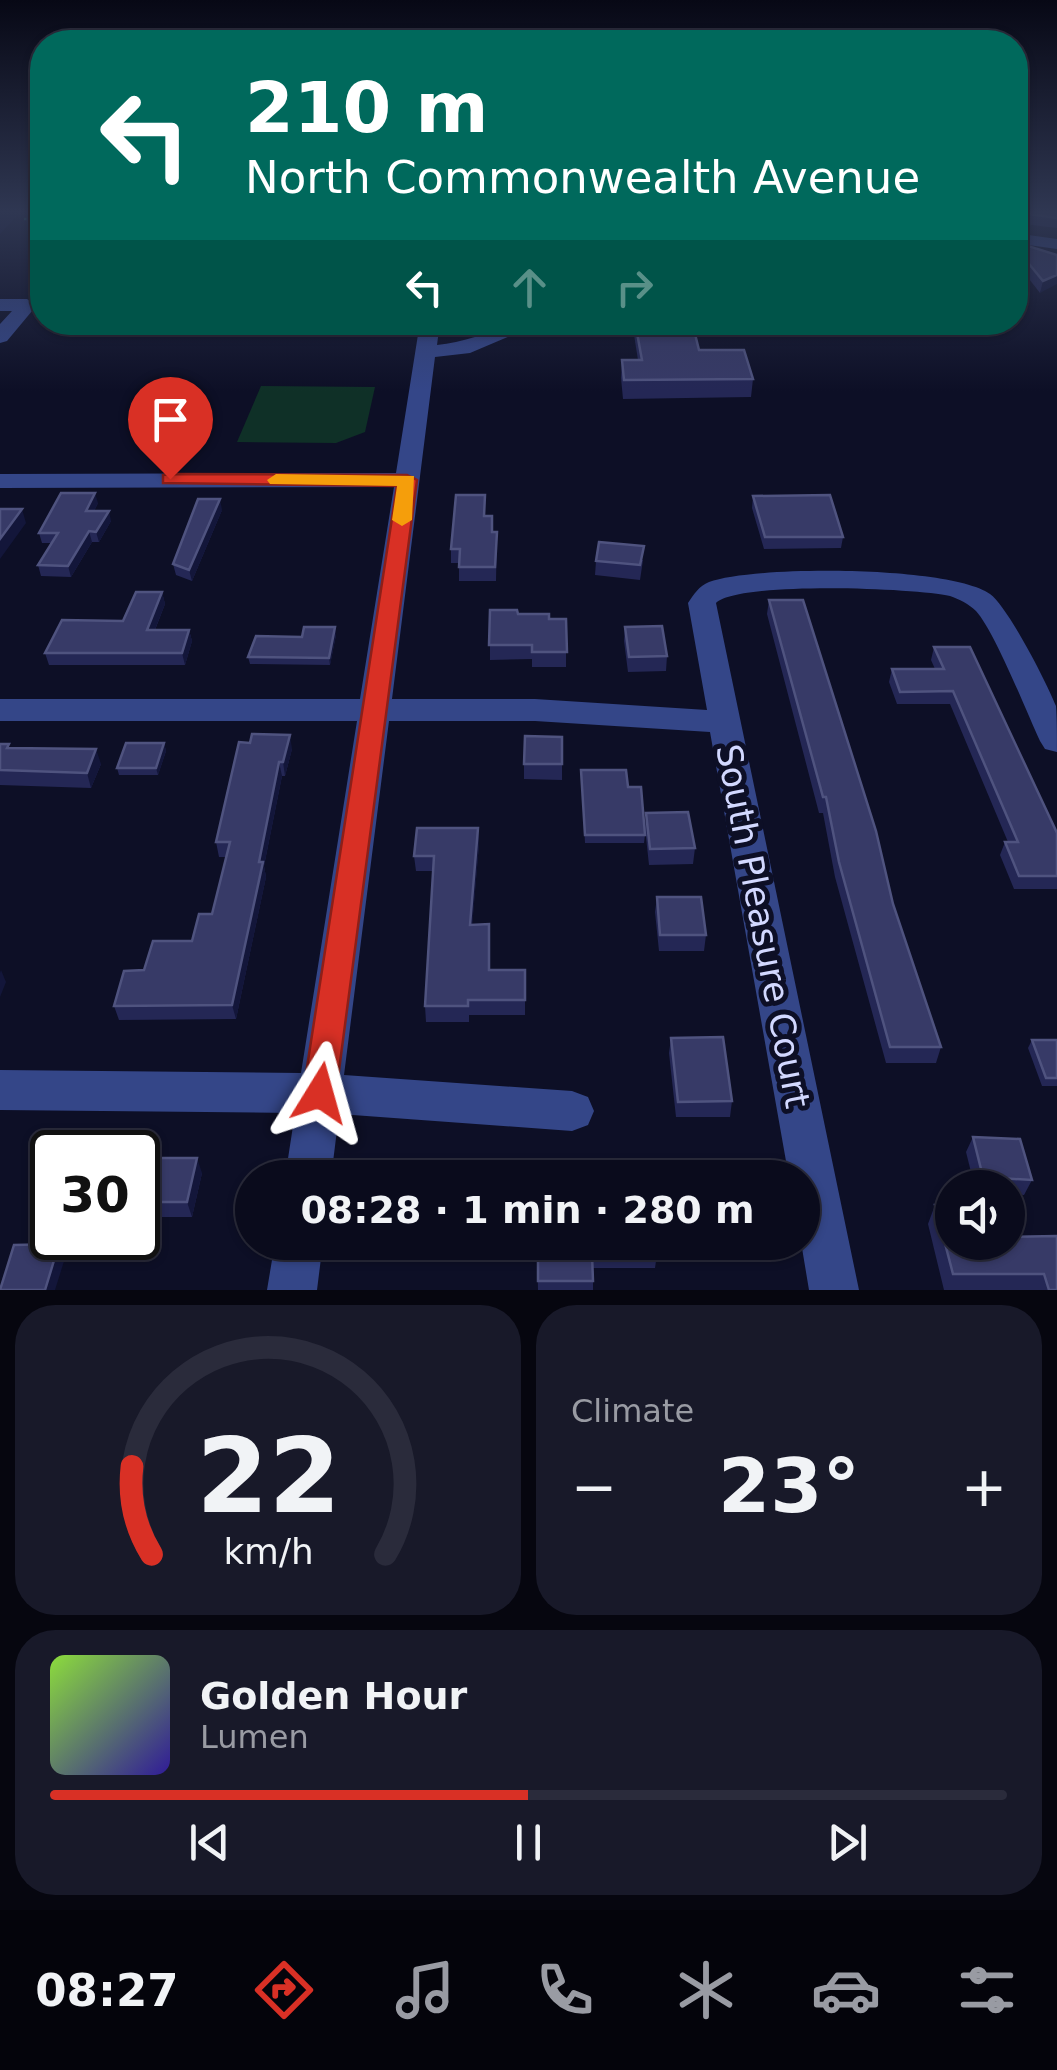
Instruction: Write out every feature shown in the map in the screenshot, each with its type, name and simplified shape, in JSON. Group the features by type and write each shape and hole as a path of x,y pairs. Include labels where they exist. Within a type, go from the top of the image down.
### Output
{"street":[{"path":"0,305 27,305 0,337"},
{"path":"311,1160 428,337 463,349 500,335"},
{"path":"0,481 407,480"},
{"name":"South Pleasure Court","path":"834,1290 702,602 713,590 737,584 983,586 990,610 1057,741"},
{"path":"0,710 535,710 723,722"},
{"path":"0,1090 320,1093 572,1111"},
{"path":"292,1290 296,1260"}],"green space":[{"path":"261,386 375,387 365,432 336,443 237,442"}],"building":[{"path":"1034,270 1057,270 1057,275 1043,281"},
{"path":"637,335 695,335 699,350 744,350 753,379 624,380 622,360 642,360"},
{"path":"61,493 95,493 86,511 109,511 96,532 89,531 68,566 38,565 58,533 39,533"},
{"path":"456,495 485,495 484,516 492,516 492,532 497,532 495,567 459,567 460,549 451,549"},
{"path":"830,495 843,537 765,537 753,496"},
{"path":"198,499 220,499 189,570 173,564"},
{"path":"0,509 22,509 0,539"},
{"path":"599,542 644,546 640,565 596,561"},
{"path":"136,592 162,592 147,630 189,630 182,653 45,653 62,620 123,621"},
{"path":"769,600 803,600 876,831 893,904 941,1047 890,1047 839,862 826,797"},
{"path":"490,610 517,610 518,614 549,614 549,619 566,619 567,652 532,652 532,645 489,645"},
{"path":"662,626 667,656 629,657 625,627"},
{"path":"304,627 335,627 329,658 248,657 256,636 302,637"},
{"path":"934,647 970,647 1057,833 1057,876 1019,876 1005,842 1018,842 953,691 900,692 892,669 944,669"},
{"path":"252,734 290,735 283,762 279,762 259,862 263,862 232,1005 114,1006 124,971 144,970 153,941 192,941 199,914 212,914 230,842 216,842 239,742 250,743"},
{"path":"525,736 562,737 562,764 524,764"},
{"path":"126,743 164,743 156,768 117,768"},
{"path":"0,744 9,744 7,748 96,749 87,773 0,770"},
{"path":"581,770 626,770 628,787 641,787 645,835 585,835"},
{"path":"688,812 695,848 650,849 646,813"},
{"path":"417,828 478,828 470,925 489,924 489,970 525,970 525,1000 468,1000 468,1006 425,1006 434,856 414,856"},
{"path":"657,897 701,897 706,935 660,935"},
{"path":"723,1037 732,1101 678,1102 671,1038"},
{"path":"1032,1040 1057,1040 1057,1078 1046,1078"},
{"path":"973,1137 1020,1139 1032,1180 1025,1180 1025,1170 981,1170"},
{"path":"160,1158 197,1158 187,1202 160,1202"},
{"path":"1057,1236 1057,1290 1049,1290 1044,1274 953,1274 949,1260 1025,1260 1025,1237"},
{"path":"14,1245 30,1245 30,1260 54,1260 45,1290 0,1290"},
{"path":"538,1260 592,1260 593,1281 538,1281"}],"slow traffic":[{"path":"276,480 407,480 402,520"}],"route":[{"path":"170,479 407,480 320,1093"}]}
